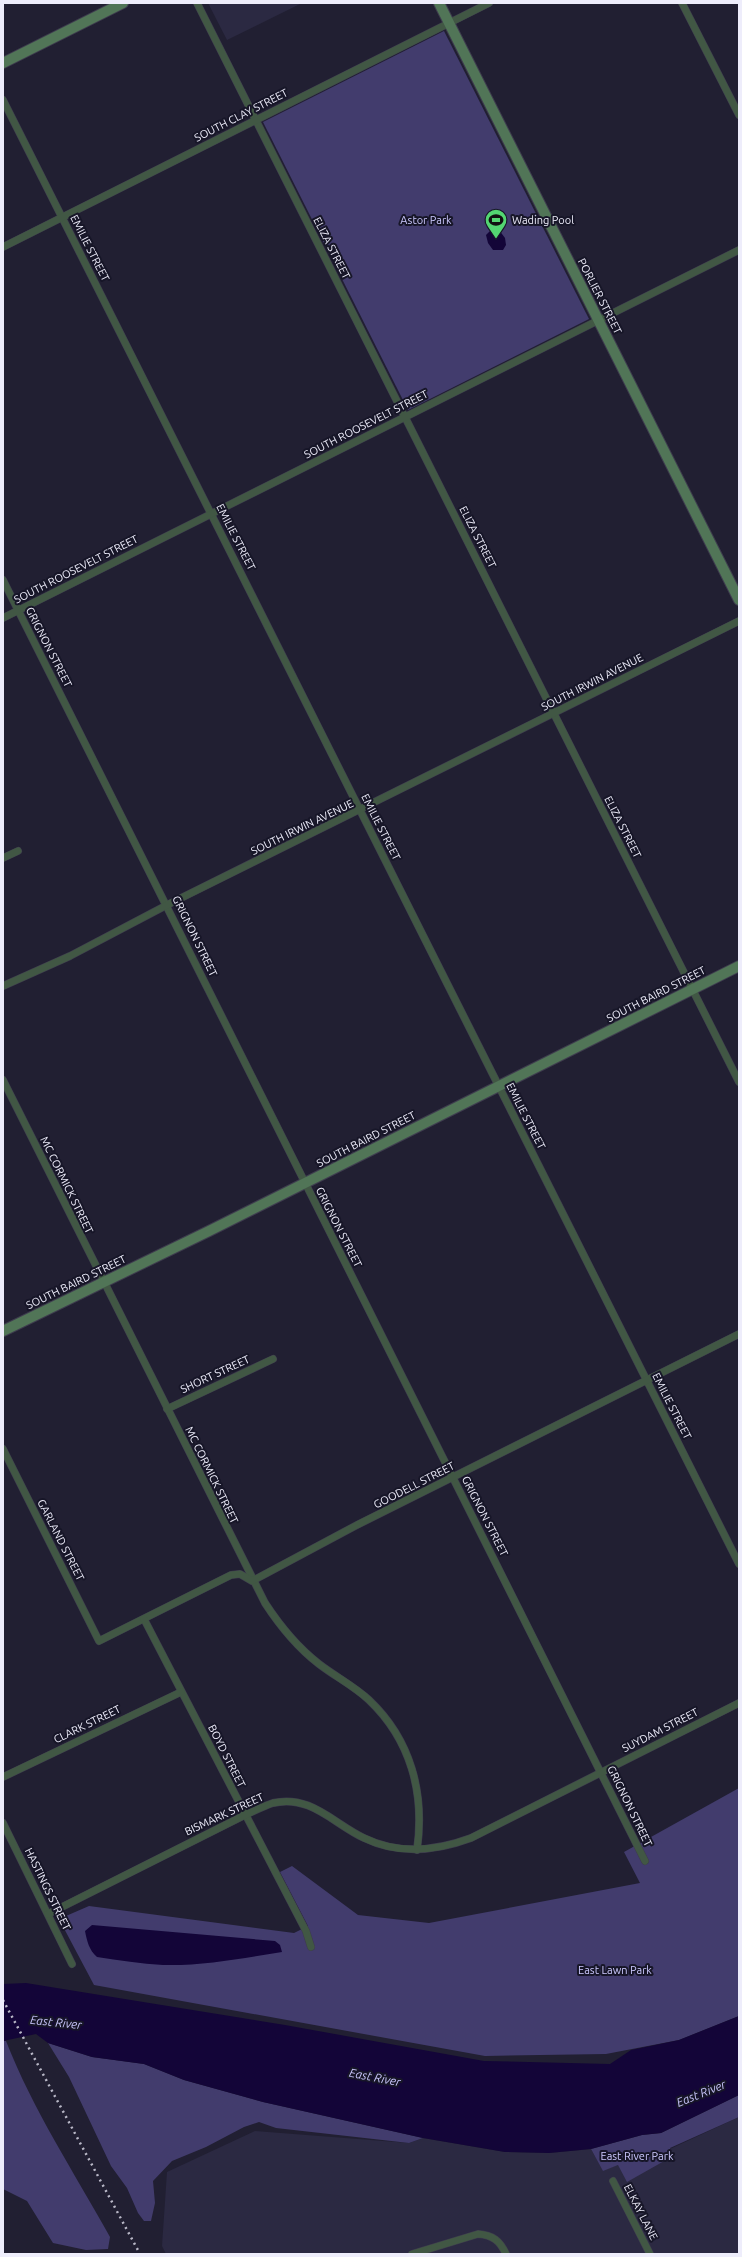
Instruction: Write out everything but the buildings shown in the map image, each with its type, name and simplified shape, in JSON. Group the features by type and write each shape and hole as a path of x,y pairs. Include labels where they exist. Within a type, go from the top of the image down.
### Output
{"street":[{"path":"3,63 122,3"},
{"name":"ELIZA STREET","path":"196,3 739,1082"},
{"name":"PORLIER STREET","path":"439,3 739,600"},
{"name":"SOUTH CLAY STREET","path":"3,247 489,3"},
{"path":"682,3 739,115"},
{"name":"EMILIE STREET","path":"3,100 739,1564"},
{"name":"SOUTH ROOSEVELT STREET","path":"3,618 739,250"},
{"name":"GRIGNON STREET","path":"3,580 645,1861"},
{"name":"SOUTH IRWIN AVENUE","path":"3,986 70,956 167,905 739,621"},
{"path":"3,858 18,851"},
{"name":"SOUTH BAIRD STREET","path":"3,1331 305,1183 739,966"},
{"name":"MC CORMICK STREET","path":"3,1080 252,1581 275,1619 289,1636 320,1664 368,1699 392,1727 408,1756 418,1788 420,1827 417,1850"},
{"name":"GOODELL STREET","path":"252,1581 453,1477 739,1334"},
{"name":"SHORT STREET","path":"167,1409 273,1358"},
{"name":"GARLAND STREET","path":"3,1449 99,1641 144,1619"},
{"path":"144,1619 231,1575 240,1574 252,1581"},
{"name":"BOYD STREET","path":"144,1619 306,1931 311,1947"},
{"name":"CLARK STREET","path":"3,1777 181,1692"},
{"name":"SUYDAM STREET","path":"505,1820 739,1702"},
{"name":"BISMARK STREET","path":"48,1914 245,1815 274,1803 300,1802 324,1812 366,1839 397,1848 417,1850 432,1849 458,1843 471,1838 505,1820"},
{"name":"HASTINGS STREET","path":"3,1823 72,1964"},
{"name":"ELKAY LANE","path":"613,2180 650,2254"},
{"path":"412,2254 472,2235 485,2234 492,2237 502,2246 506,2254"}],"shaded area":[{"path":"208,3 302,3 227,40"},
{"path":"739,2117 739,2254 166,2254 162,2246 167,2172 255,2131 409,2143 423,2138 505,2152 549,2153 591,2149 603,2170 618,2165 673,2155 670,2149"}],"green space":[{"name":"Astor Park","path":"444,31 589,319 408,410 263,122"},
{"name":"East Lawn Park","path":"739,1788 739,2016 679,2040 606,2054 485,2056 94,1985 59,1919 89,1906 294,1933 308,1926 280,1872 292,1866 358,1915 429,1923 640,1883 624,1852"},
{"path":"3,2041 6,2041 41,2116 110,2237 108,2249 86,2250 53,2243 27,2201 3,2189"},
{"path":"48,2043 92,2057 144,2064 184,2080 263,2102 423,2138 409,2143 276,2128 259,2122 244,2127 206,2147 172,2161 153,2181 155,2203 151,2221 144,2221 138,2213 127,2188 111,2166 69,2077"},
{"name":"East River Park","path":"739,2095 739,2117 670,2148 673,2156 627,2182 618,2165 603,2171 591,2149 642,2135 661,2133"}],"water":[{"name":"Wading Pool","path":"492,229 499,230 505,238 506,245 503,250 493,250 488,243 486,235"},
{"path":"92,1925 275,1941 280,1945 282,1952 223,1961 178,1965 146,1964 122,1961 97,1957 94,1954 89,1945 85,1931"},
{"name":"East River","path":"26,1983 285,2025 484,2061 610,2064 631,2050 679,2040 739,2016 739,2095 661,2133 642,2135 591,2149 549,2153 505,2152 423,2138 263,2102 184,2080 144,2064 92,2057 48,2043 36,2034 3,2041 3,1984"}],"railway":[{"path":"3,2000 140,2254"}],"place":[{"name":"Wading Pool","path":"496,240"}]}
